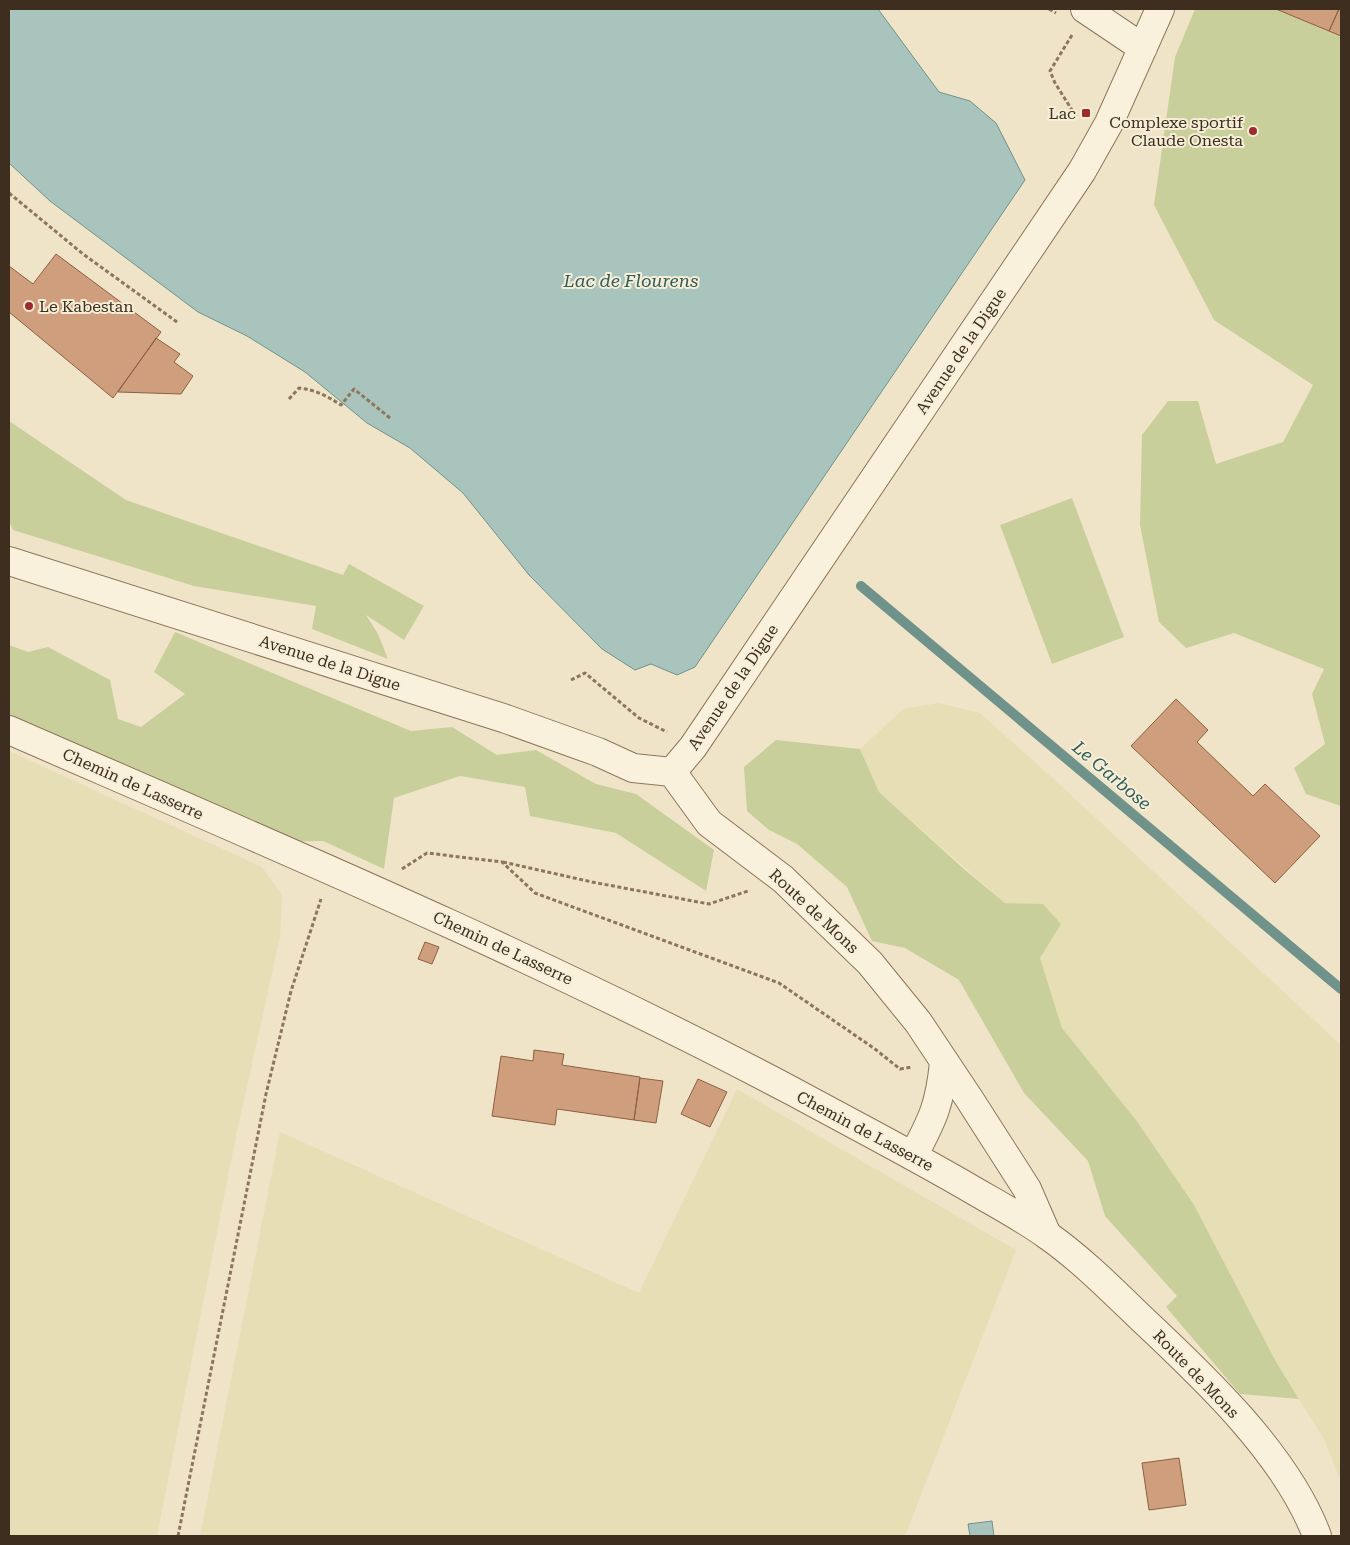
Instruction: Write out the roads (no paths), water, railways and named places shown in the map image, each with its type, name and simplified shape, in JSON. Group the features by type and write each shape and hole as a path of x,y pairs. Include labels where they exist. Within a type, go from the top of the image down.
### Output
{"street":[{"name":"Avenue de la Digue","path":"9,561 506,719 598,752 633,768 672,772 693,747 1082,171 1109,123 1160,9"},
{"path":"1081,18 1143,48"},
{"name":"Chemin de Lasserre","path":"9,730 330,870 577,982 719,1052 913,1156 983,1196"},
{"name":"Route de Mons","path":"672,772 710,823 783,879 870,963 918,1022 1027,1189 1047,1235"},
{"path":"913,1156 933,1119 941,1094 944,1062"},
{"name":"Route de Mons","path":"983,1196 1047,1235 1099,1277 1173,1347 1259,1439 1287,1476 1309,1515 1317,1536"}],"water":[{"name":"Lac de Flourens","path":"9,9 878,9 939,92 970,101 996,123 1025,180 695,667 677,675 651,664 635,670 602,649 529,575 463,493 410,448 367,423 305,372 247,336 198,312 50,201 9,163"},
{"path":"992,1521 994,1536 970,1536 968,1524"}],"waterway":[{"name":"Le Garbose","path":"861,586 1341,989"}],"place":[{"name":"Lac","path":"1086,113"},
{"name":"Complexe sportif Claude Onesta","path":"1253,131"},
{"name":"Le Kabestan","path":"29,306"}]}
